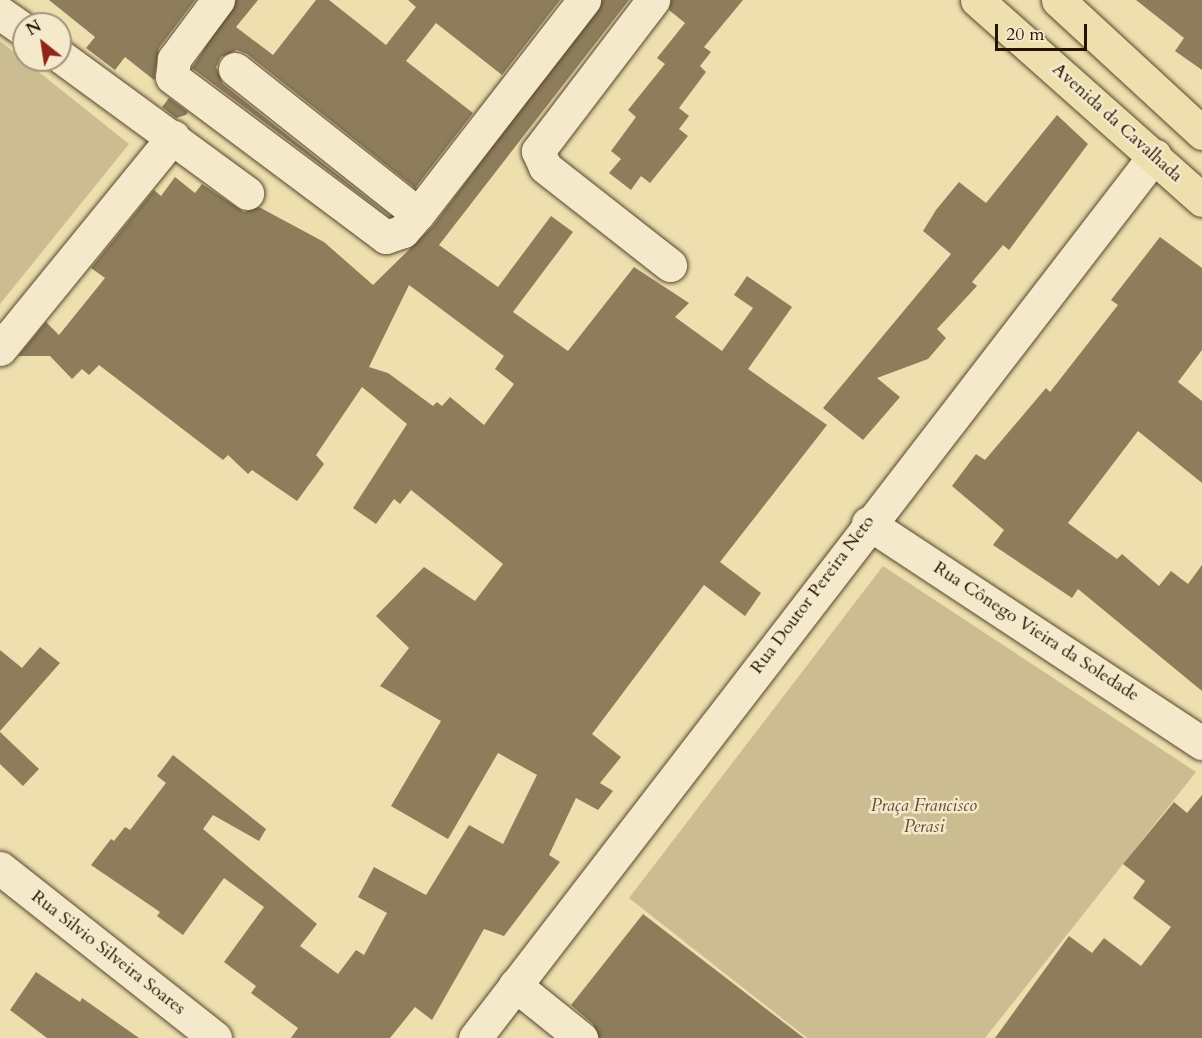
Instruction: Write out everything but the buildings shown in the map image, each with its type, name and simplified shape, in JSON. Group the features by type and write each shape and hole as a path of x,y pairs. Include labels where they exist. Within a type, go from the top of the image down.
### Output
{"main road":[{"name":"Avenida da Cavalhada","path":"977,0 1155,155 1202,200"},
{"path":"1058,0 1202,133"}],"street":[{"path":"218,0 174,59 171,68 178,84 378,234 395,236 418,214 584,0"},
{"path":"653,0 538,151 545,167 670,265"},
{"path":"72,65 247,193"},
{"path":"235,69 418,214"},
{"path":"0,349 173,137"},
{"name":"Rua Doutor Pereira Neto","path":"475,1038 868,523 1155,155"},
{"name":"Rua Cônego Vieira da Soledade","path":"868,523 1202,743"},
{"name":"Rua Silvio Silveira Soares","path":"0,868 215,1038"},
{"path":"515,985 581,1038"}],"green space":[{"path":"0,41 12,51 12,72 39,72 129,144 0,304"},
{"name":"Praça Francisco Perasi","path":"883,566 1196,772 985,1038 807,1038 629,898"}]}
